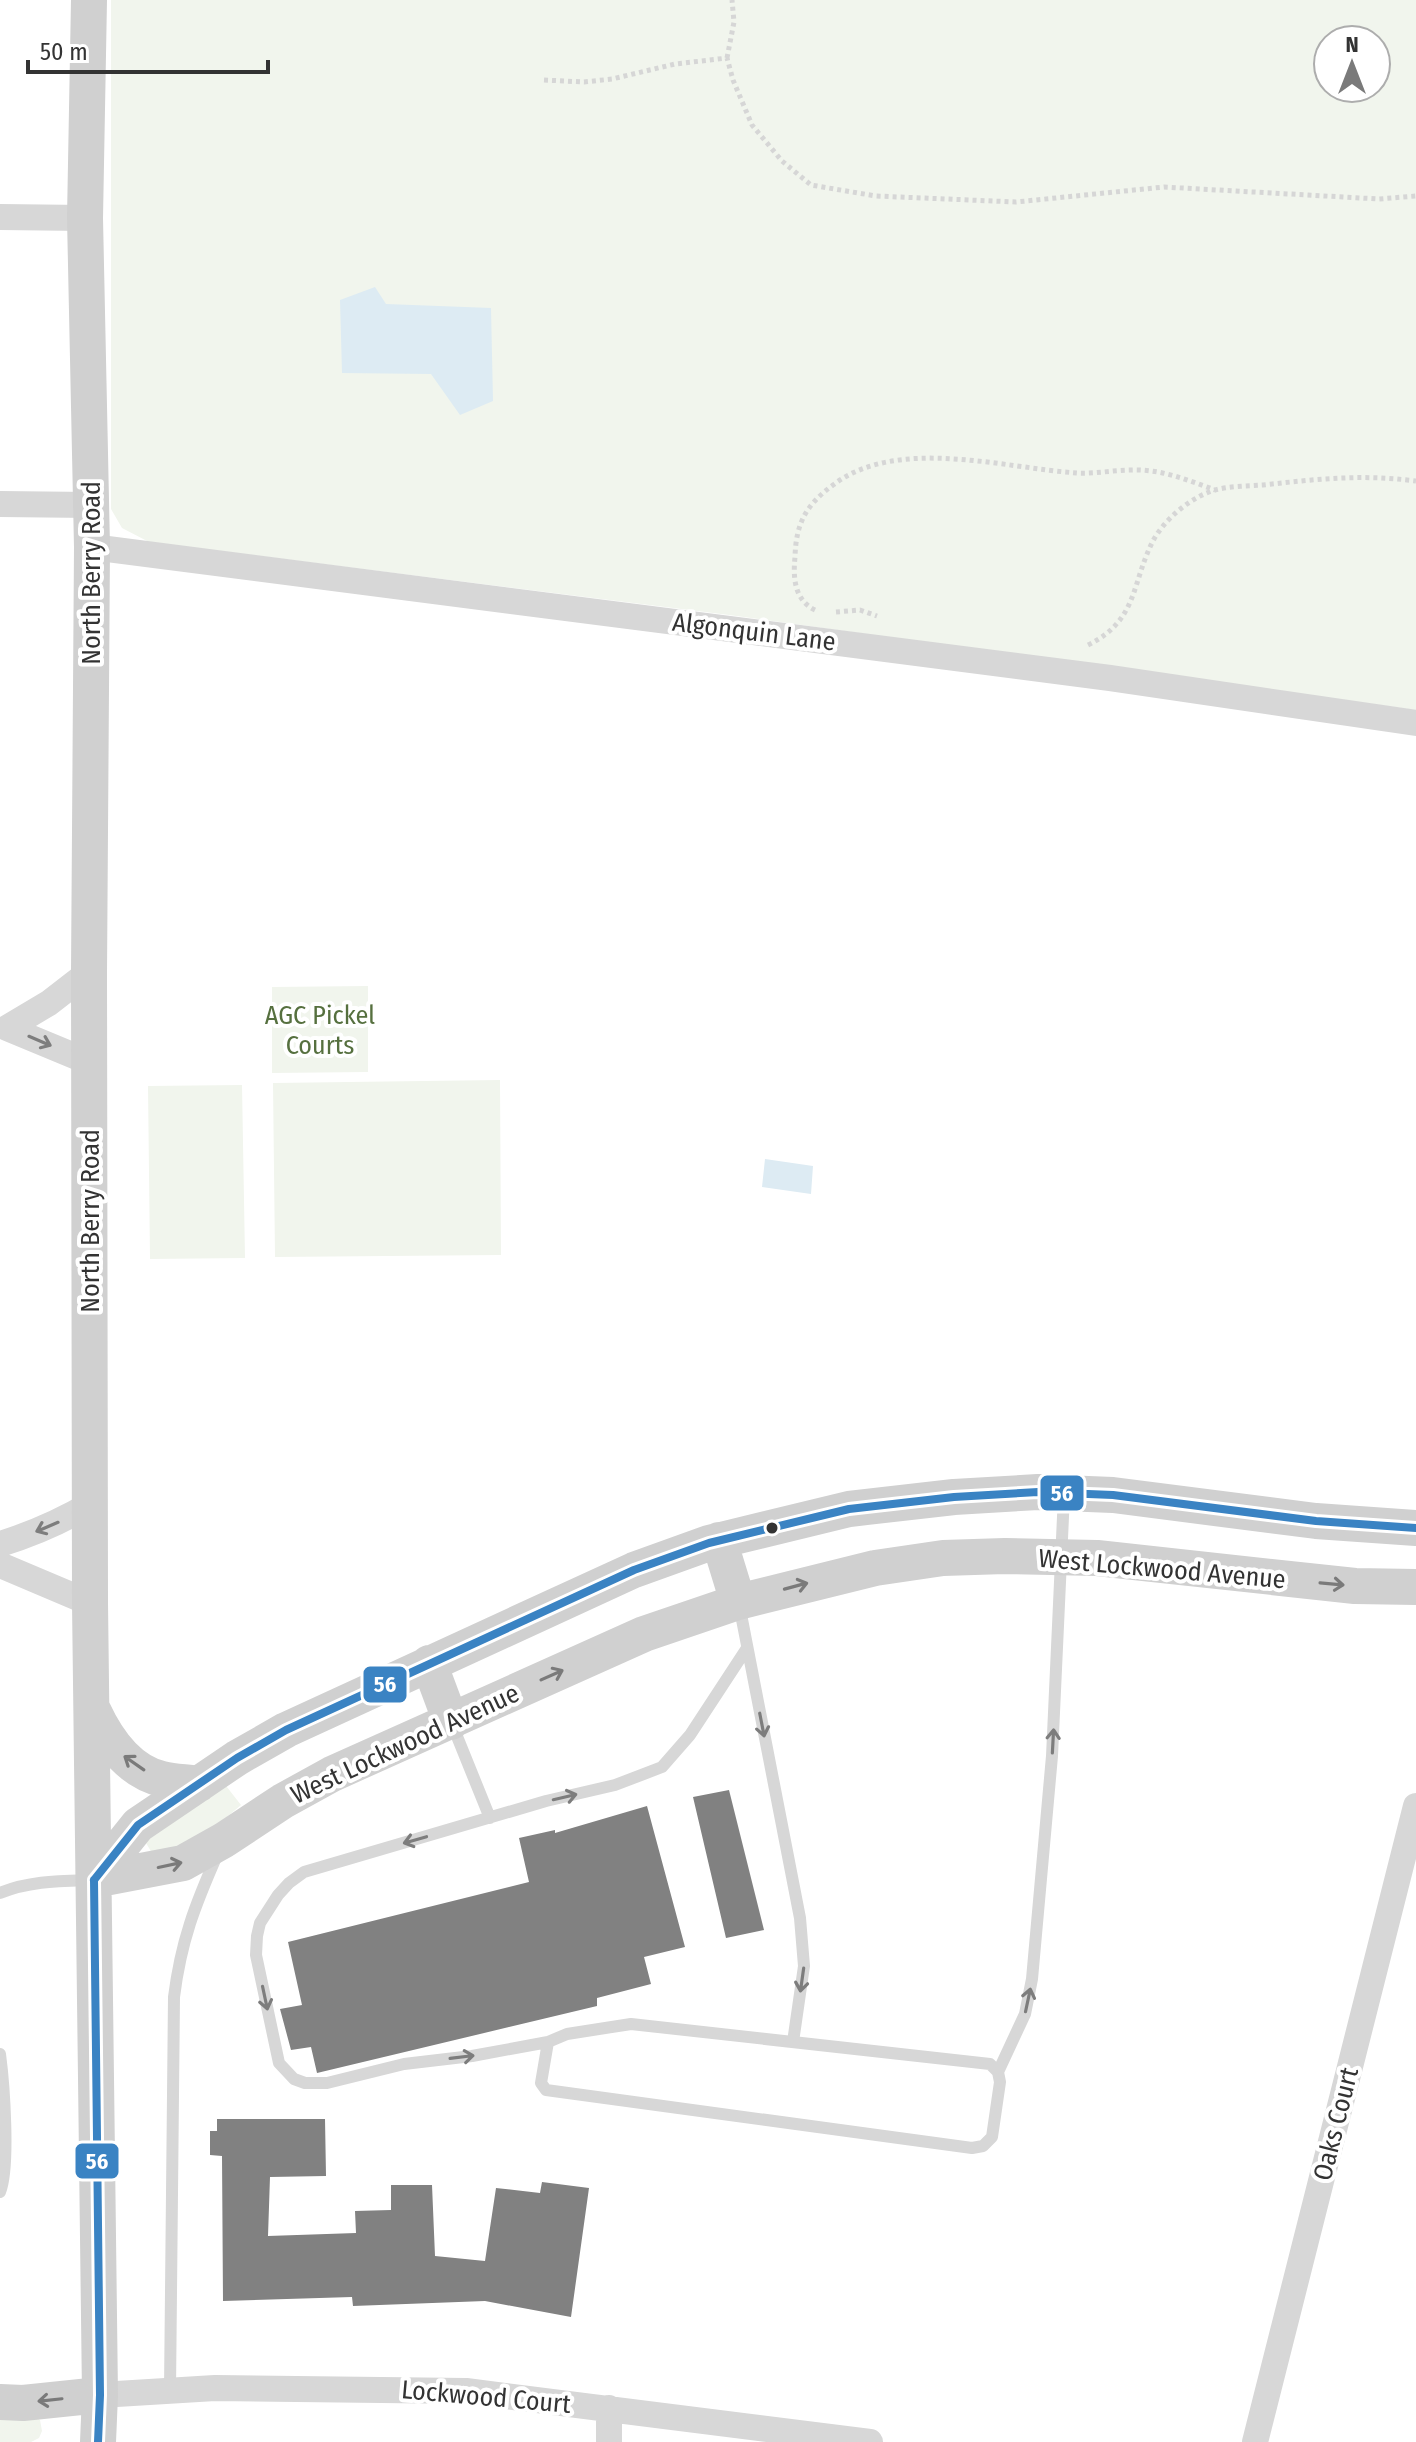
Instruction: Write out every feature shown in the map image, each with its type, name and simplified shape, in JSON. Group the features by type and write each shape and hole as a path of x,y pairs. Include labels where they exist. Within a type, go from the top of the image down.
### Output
{"main road":[{"name":"North Berry Road","path":"89,0 85,218 92,547 90,1603 100,2395 98,2442"},
{"path":"94,1880 138,1825 237,1758 286,1730 634,1570 719,1540 849,1509 954,1497 1038,1492 1113,1495 1316,1521 1416,1528"},
{"path":"719,1540 738,1602"},
{"name":"West Lockwood Avenue","path":"94,1880 183,1863 332,1774 644,1634 809,1582 943,1558 1061,1557 1097,1558 1355,1586 1416,1587"},
{"path":"429,1663 451,1722"},
{"path":"92,1709 110,1742 130,1764 160,1779 199,1784"},
{"path":"0,2402 23,2403 100,2395"}],"street":[{"path":"0,217 85,218"},
{"path":"0,504 91,505"},
{"name":"Algonquin Lane","path":"92,547 1110,678 1416,723"},
{"path":"4,1028 49,1003 89,972"},
{"path":"4,1028 89,1062"},
{"path":"0,1544 63,1521 91,1504"},
{"path":"0,1565 90,1603"},
{"name":"Oaks Court","path":"1255,2442 1416,1806"},
{"name":"Lockwood Court","path":"100,2395 215,2388 466,2391 870,2442"},
{"path":"609,2408 609,2442"}],"lane":[{"path":"998,2072 1025,2014 1032,1979 1052,1756 1064,1493"},
{"path":"738,1602 800,1918 804,1966 793,2042"},
{"path":"548,2042 541,2083 546,2090 972,2148 983,2146 992,2137 1000,2082 998,2072 990,2064 631,2024 567,2034 548,2042 472,2056 404,2064 327,2083 305,2083 294,2079 279,2063 256,1955 257,1936 260,1923 289,1883 304,1872 546,1801 615,1785 662,1767 690,1735 747,1648"},
{"path":"451,1722 490,1818"},
{"path":"170,2390 174,1997 178,1962 187,1928 224,1840"},
{"path":"0,1893 17,1886 47,1881 94,1880"},
{"path":"0,2054 4,2163 0,2192"}],"path":[{"path":"732,0 734,22 727,58 752,125 782,161 811,185 876,196 1016,202 1164,187 1350,198 1416,196"},
{"path":"544,80 584,82 612,79 675,64 727,58"},
{"path":"818,611 802,600 797,589 794,562 799,527 808,507 822,493 866,466 918,459 974,461 1076,473 1154,471 1215,490"},
{"path":"1078,646 1106,635 1124,617 1153,541 1164,525 1177,511 1215,490 1351,476 1416,481"},
{"path":"828,613 860,610 883,618"}],"green space":[{"path":"111,0 1416,0 1416,710 729,615 149,542 122,528 111,509"},
{"name":"AGC Pickel Courts","path":"368,986 368,1072 272,1073 272,987"},
{"path":"500,1080 501,1255 275,1257 273,1083"},
{"path":"242,1085 245,1258 150,1259 148,1086"},
{"path":"223,1782 241,1805 200,1836 152,1853 146,1843 152,1833"},
{"path":"0,2414 31,2415 40,2420 42,2431 39,2438 31,2442 0,2442"}],"shaded area":[{"path":"375,287 386,304 491,308 493,401 460,415 431,374 342,373 340,300"},
{"path":"765,1159 813,1166 811,1194 762,1187"}],"building":[{"path":"729,1790 764,1930 726,1938 693,1797"},
{"path":"647,1806 685,1947 644,1957 651,1984 597,1998 597,2006 317,2073 311,2047 291,2050 280,2009 302,2005 288,1942 529,1882 519,1838 555,1830 555,1833"},
{"path":"217,2119 325,2119 326,2176 270,2177 268,2236 356,2233 355,2211 391,2210 391,2185 432,2185 435,2256 485,2261 496,2188 540,2193 542,2182 589,2188 571,2317 485,2301 353,2306 352,2297 223,2301 222,2156 210,2155 210,2131 217,2131"}],"transit line":[{"name":"56","path":"94,1880 138,1825 237,1758 286,1730 634,1570 709,1543 849,1509 954,1497 1038,1492 1113,1495 1316,1521 1416,1528"},
{"name":"56","path":"94,1880 98,2442"}]}
